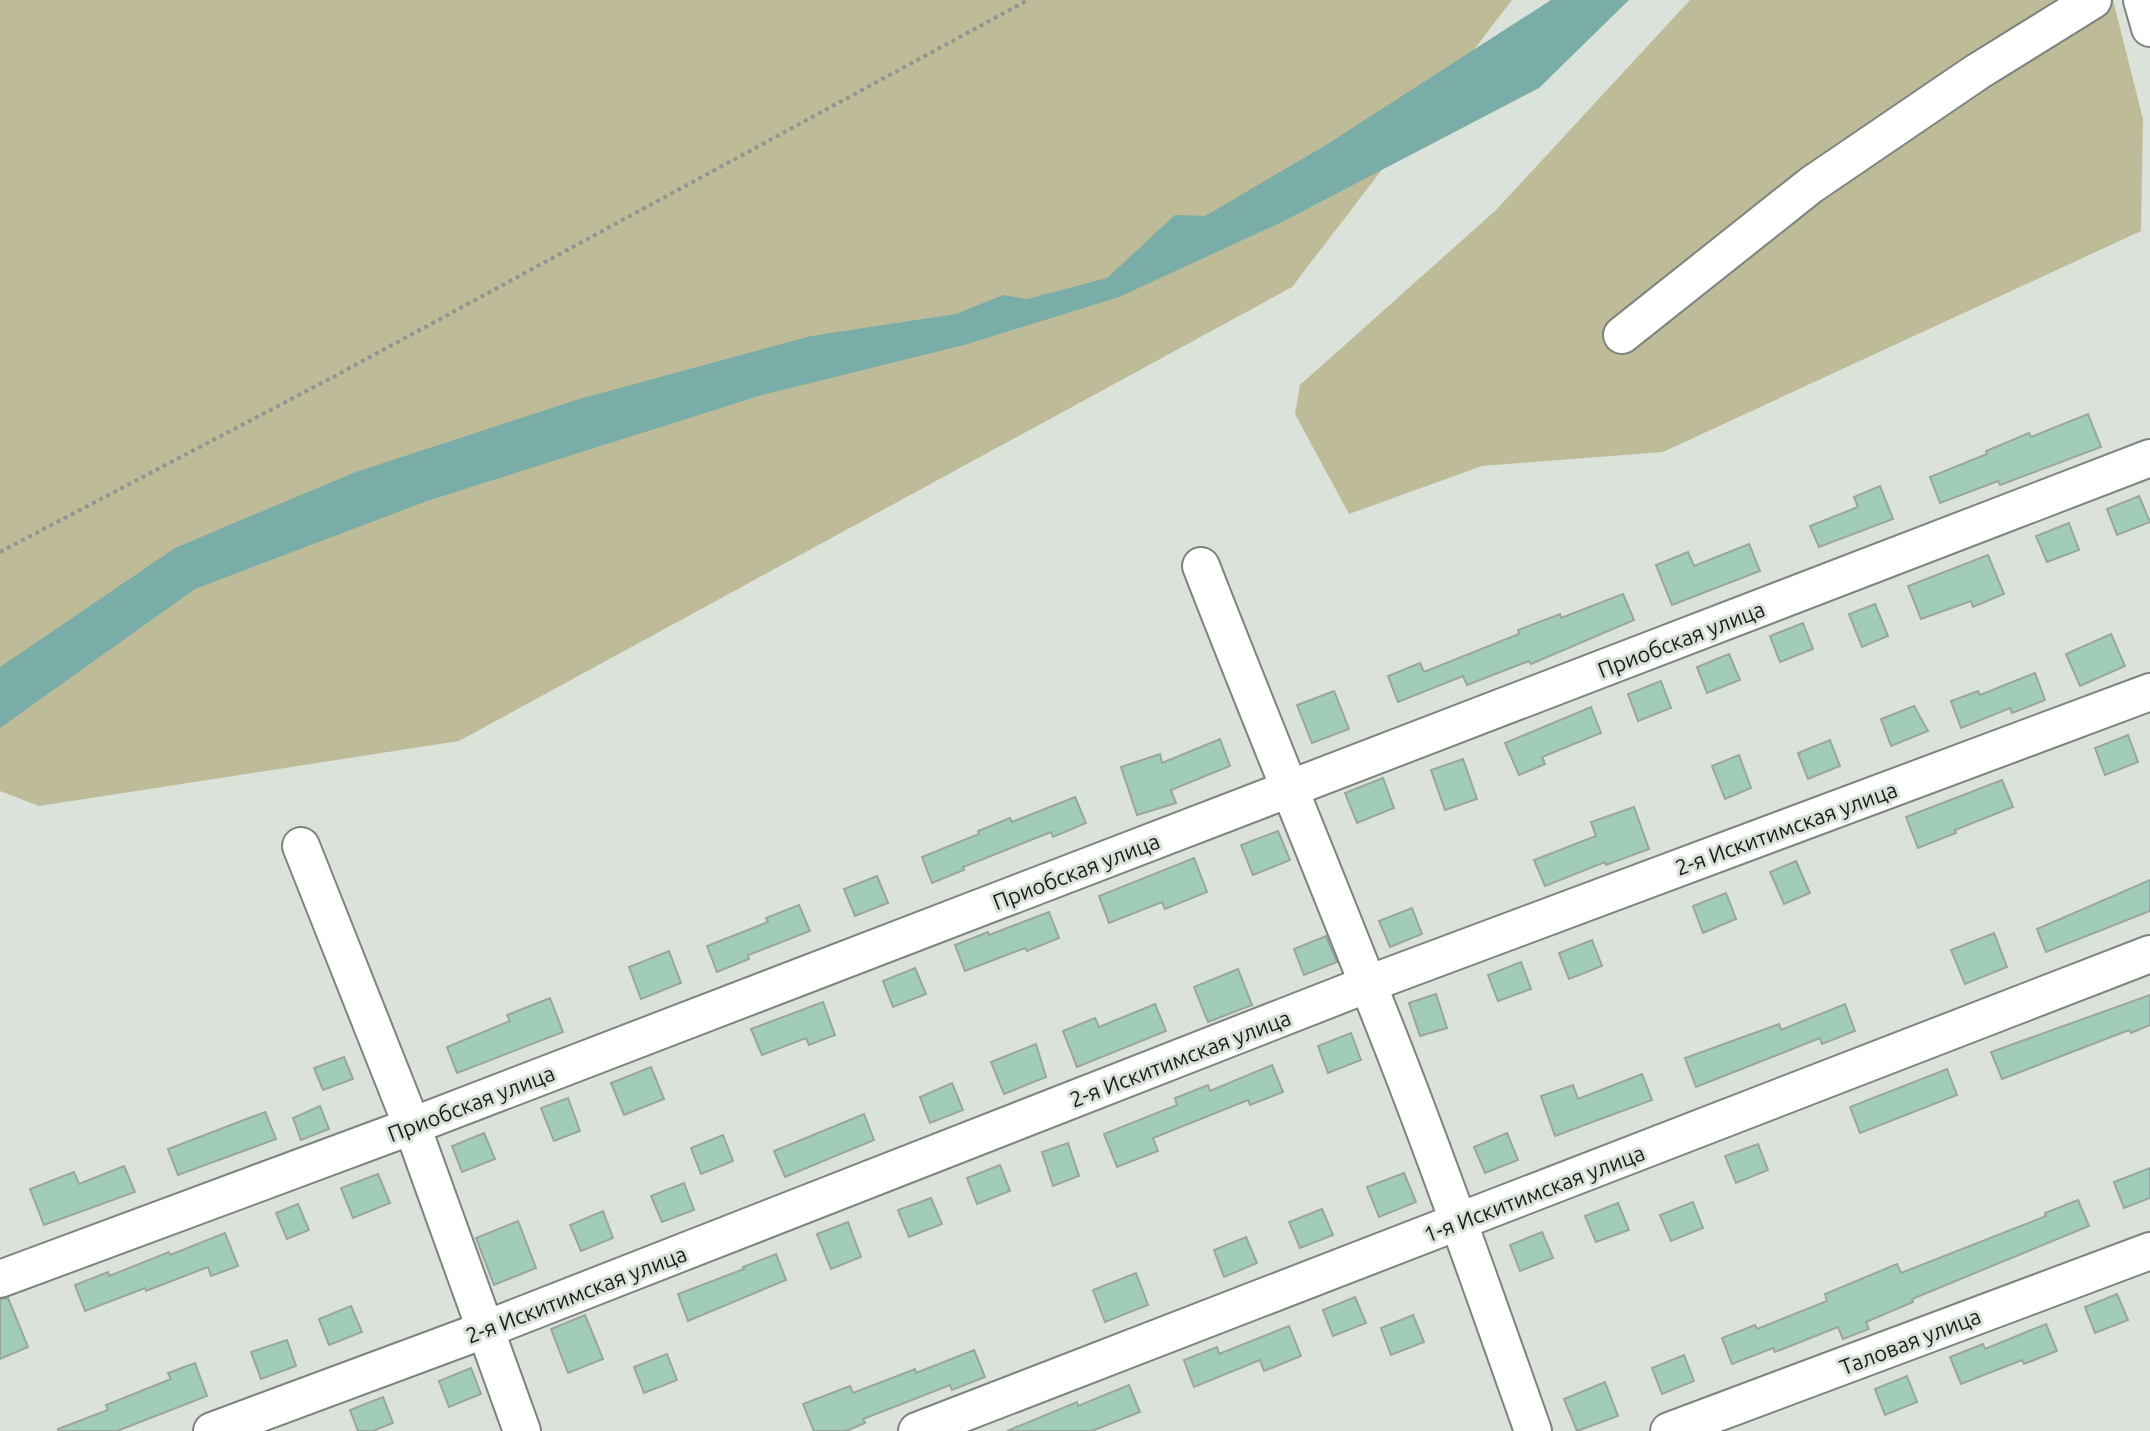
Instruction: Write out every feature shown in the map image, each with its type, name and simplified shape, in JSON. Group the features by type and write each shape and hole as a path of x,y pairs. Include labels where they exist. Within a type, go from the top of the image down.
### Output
{"street":[{"path":"1622,335 1811,185 1965,80 2093,0"},
{"path":"2142,0 2150,28"},
{"name":"Приобская улица","path":"0,1279 412,1126 2150,458"},
{"path":"1201,566 1368,984 1459,1222 1533,1431"},
{"name":"2-я Искитимская улица","path":"212,1431 484,1330 1368,984 2150,692"},
{"path":"301,846 412,1126 522,1431"},
{"name":"1-я Искитимская улица","path":"917,1431 2150,954"},
{"name":"Таловая улица","path":"1669,1431 2150,1251"}],"path":[{"path":"0,552 335,376 1028,0"}],"shaded area":[{"path":"0,0 1512,0 1292,287 459,741 39,806 0,791"},
{"path":"1690,0 2113,0 2143,119 2141,231 1663,452 1482,466 1349,514 1295,414 1300,385 1496,210"}],"water":[{"path":"1551,0 1629,0 1539,88 1282,222 1119,297 964,345 762,395 427,501 195,589 0,728 0,667 175,548 353,473 579,399 811,336 956,314 1003,295 1027,299 1107,278 1175,215 1205,216 1326,145"}],"building":[{"path":"2088,414 2101,447 2000,485 1998,481 1940,503 1930,477 2029,433 2031,437"},
{"path":"1880,486 1893,519 1819,547 1810,526 1858,507 1854,497"},
{"path":"2139,496 2150,522 2117,535 2107,509"},
{"path":"2069,523 2079,550 2047,562 2036,536"},
{"path":"1749,544 1760,571 1672,605 1656,565 1688,552 1694,566"},
{"path":"1988,555 2004,594 1973,607 1971,601 1921,619 1908,586"},
{"path":"1623,594 1634,620 1531,664 1529,661 1467,685 1463,676 1398,702 1388,676 1420,663 1424,672 1519,634 1518,630 1560,614 1561,618"},
{"path":"1875,604 1888,636 1862,647 1849,614"},
{"path":"1803,623 1813,649 1780,662 1770,636"},
{"path":"2111,634 2125,666 2080,686 2066,654"},
{"path":"1729,654 1740,680 1707,693 1697,667"},
{"path":"2035,673 2045,700 2012,713 2010,708 1961,728 1951,701 1978,691 1980,695"},
{"path":"1661,681 1671,708 1638,721 1628,694"},
{"path":"1334,691 1349,729 1312,743 1297,705"},
{"path":"1914,706 1928,731 1891,746 1881,719"},
{"path":"1591,707 1601,733 1542,757 1545,764 1519,775 1505,743"},
{"path":"2128,735 2138,762 2105,775 2095,748"},
{"path":"1220,739 1230,766 1171,790 1176,803 1137,815 1121,767 1160,754 1162,763"},
{"path":"1830,740 1840,766 1808,779 1798,753"},
{"path":"1739,755 1751,788 1725,799 1712,766"},
{"path":"1463,759 1477,799 1445,810 1431,770"},
{"path":"1383,778 1394,808 1357,823 1345,793"},
{"path":"2002,780 2013,807 1918,848 1906,817"},
{"path":"1075,797 1086,823 1053,837 1051,832 963,867 964,870 932,883 922,857 1010,818 1012,822"},
{"path":"1634,807 1649,849 1606,865 1605,862 1545,886 1534,860 1596,836 1591,822"},
{"path":"1278,831 1290,860 1253,875 1241,845"},
{"path":"1194,858 1207,892 1165,909 1162,902 1109,923 1099,896"},
{"path":"1796,861 1810,893 1784,904 1770,872"},
{"path":"877,876 888,903 855,916 844,889"},
{"path":"2150,880 2150,911 2046,952 2037,929"},
{"path":"1726,893 1736,919 1703,933 1693,906"},
{"path":"799,905 810,931 748,955 749,959 717,972 707,946 768,922 766,918"},
{"path":"1412,908 1422,934 1390,947 1379,921"},
{"path":"1049,912 1059,938 965,971 955,945"},
{"path":"1994,933 2007,967 1965,984 1951,950"},
{"path":"1326,936 1337,962 1304,975 1294,949"},
{"path":"1592,940 1602,966 1569,979 1559,953"},
{"path":"669,951 681,983 641,999 629,967"},
{"path":"1521,962 1531,989 1498,1001 1488,975"},
{"path":"915,968 926,994 893,1007 883,981"},
{"path":"1238,969 1252,1005 1208,1022 1194,987"},
{"path":"1436,994 1447,1028 1420,1036 1409,1003"},
{"path":"2150,995 2150,1025 2131,1033 2129,1030 2002,1079 1991,1052"},
{"path":"550,998 563,1032 457,1073 447,1047 510,1021 507,1015"},
{"path":"823,1002 835,1035 809,1045 806,1038 762,1055 751,1029"},
{"path":"1155,1004 1166,1031 1077,1067 1063,1031 1095,1018 1099,1027"},
{"path":"1845,1004 1855,1031 1822,1044 1820,1038 1696,1087 1685,1058 1779,1024 1781,1030"},
{"path":"1351,1033 1361,1060 1328,1073 1318,1046"},
{"path":"1036,1044 1046,1077 1004,1094 991,1062"},
{"path":"344,1057 353,1079 323,1090 314,1068"},
{"path":"1272,1065 1283,1092 1250,1105 1248,1100 1153,1138 1158,1151 1117,1167 1104,1134 1177,1105 1175,1098 1208,1085 1210,1091"},
{"path":"651,1067 664,1099 624,1115 611,1083"},
{"path":"1947,1069 1957,1095 1860,1133 1850,1107"},
{"path":"1642,1074 1652,1100 1555,1136 1541,1096 1573,1085 1578,1099"},
{"path":"952,1083 963,1110 930,1123 920,1097"},
{"path":"568,1098 580,1131 554,1141 541,1108"},
{"path":"320,1106 329,1129 301,1140 293,1118"},
{"path":"265,1112 276,1139 178,1175 168,1149"},
{"path":"864,1114 874,1140 785,1177 774,1151"},
{"path":"484,1133 495,1159 462,1172 452,1146"},
{"path":"1507,1133 1518,1160 1485,1173 1474,1147"},
{"path":"723,1135 733,1161 701,1174 691,1148"},
{"path":"1068,1143 1079,1176 1053,1186 1042,1152"},
{"path":"1758,1144 1768,1170 1736,1183 1725,1156"},
{"path":"1000,1165 1010,1191 977,1204 967,1178"},
{"path":"124,1166 135,1192 44,1225 30,1189 74,1172 79,1184"},
{"path":"2150,1168 2150,1198 2124,1208 2114,1182"},
{"path":"1404,1173 1416,1202 1379,1217 1367,1187"},
{"path":"378,1174 390,1203 353,1218 341,1188"},
{"path":"684,1183 694,1210 662,1222 651,1196"},
{"path":"931,1198 942,1224 909,1237 898,1210"},
{"path":"2078,1200 2089,1226 1912,1299 1913,1302 1866,1322 1869,1329 1843,1339 1838,1327 1775,1352 1773,1348 1732,1364 1722,1338 1755,1325 1757,1329 1827,1301 1825,1294 1897,1264 1901,1273 2046,1216 2045,1213"},
{"path":"1693,1202 1703,1228 1671,1241 1660,1215"},
{"path":"1618,1203 1629,1230 1596,1242 1585,1216"},
{"path":"298,1204 309,1230 287,1239 276,1213"},
{"path":"1322,1209 1333,1235 1300,1248 1289,1222"},
{"path":"603,1211 613,1238 581,1251 570,1225"},
{"path":"518,1221 536,1268 494,1285 476,1238"},
{"path":"848,1222 861,1257 831,1269 817,1234"},
{"path":"1542,1232 1553,1258 1520,1271 1510,1245"},
{"path":"225,1233 238,1266 211,1276 208,1267 85,1311 75,1285 108,1272 109,1276 169,1252 170,1255"},
{"path":"1246,1237 1257,1263 1224,1277 1214,1250"},
{"path":"776,1254 786,1280 688,1321 678,1294"},
{"path":"1136,1273 1148,1305 1105,1322 1093,1290"},
{"path":"2117,1294 2128,1320 2095,1333 2085,1307"},
{"path":"1355,1297 1366,1323 1333,1336 1323,1310"},
{"path":"8,1298 28,1347 0,1359 0,1299"},
{"path":"351,1306 362,1332 329,1345 319,1319"},
{"path":"585,1315 603,1359 568,1373 551,1329"},
{"path":"1413,1315 1424,1342 1391,1355 1381,1328"},
{"path":"2046,1324 2057,1351 2024,1364 2022,1360 1961,1384 1950,1357 1983,1344 1985,1349"},
{"path":"1289,1326 1301,1356 1264,1371 1260,1360 1194,1387 1184,1360 1217,1347 1219,1354"},
{"path":"287,1340 296,1366 261,1379 251,1352"},
{"path":"974,1350 985,1377 952,1390 950,1385 863,1419 865,1423 846,1431 814,1431 803,1404 850,1386 853,1393"},
{"path":"667,1354 677,1380 644,1393 634,1367"},
{"path":"1684,1355 1694,1381 1662,1394 1652,1368"},
{"path":"195,1363 207,1396 117,1431 58,1431 108,1410 106,1405 171,1379 168,1373"},
{"path":"471,1368 481,1394 449,1407 439,1381"},
{"path":"1907,1376 1917,1402 1885,1415 1875,1389"},
{"path":"1605,1382 1618,1416 1577,1431 1564,1399"},
{"path":"1129,1385 1140,1412 1092,1431 1007,1431 1077,1402 1078,1406"},
{"path":"383,1397 393,1423 373,1431 358,1431 350,1410"}]}
